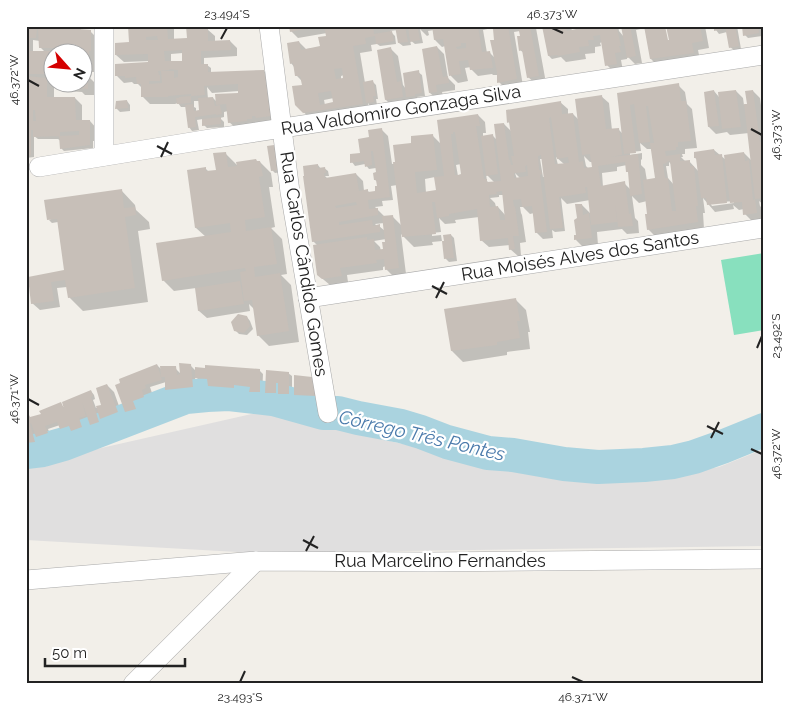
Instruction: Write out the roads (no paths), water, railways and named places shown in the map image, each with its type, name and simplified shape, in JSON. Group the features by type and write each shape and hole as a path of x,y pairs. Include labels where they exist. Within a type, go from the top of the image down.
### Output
{"street":[{"path":"104,26 104,156"},
{"name":"Rua Carlos Cândido Gomes","path":"269,26 290,192 328,413"},
{"name":"Rua Valdomiro Gonzaga Silva","path":"38,167 764,55"},
{"name":"Rua Moisés Alves dos Santos","path":"308,298 764,228"},
{"name":"Rua Marcelino Fernandes","path":"26,580 256,561 438,562 764,559"},
{"path":"133,684 256,561"}],"waterway":[{"name":"Córrego Três Pontes","path":"26,452 43,450 64,444 186,397 229,394 273,399 323,413 338,413 401,426 447,442 488,453 598,467 673,462 694,457 764,430"}]}
